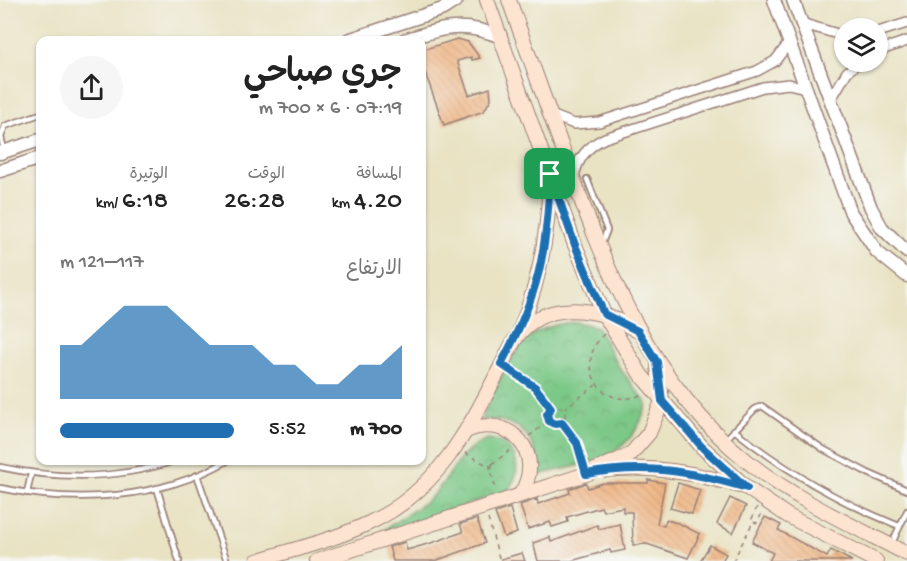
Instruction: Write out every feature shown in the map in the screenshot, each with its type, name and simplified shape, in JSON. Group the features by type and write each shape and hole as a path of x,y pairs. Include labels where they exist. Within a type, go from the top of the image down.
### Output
{"main road":[{"path":"487,0 575,245 604,314 652,390 702,447 747,488 764,500 876,561"},
{"path":"508,0 551,115 581,179 599,247 638,331 657,362 695,410 724,441 762,473 791,493 907,554"},
{"path":"256,561 351,531 387,514 425,485 455,449 520,331 532,301 543,257 550,174"},
{"path":"520,331 542,317 566,310 604,314 638,331"},
{"path":"323,560 586,474 620,460 639,447 649,434 662,401 657,362"},
{"path":"466,431 475,427 496,426 505,429 521,442 526,450 530,468 520,495"},
{"path":"586,474 620,469 659,468 698,474 747,488"}],"street":[{"path":"361,36 433,13 457,0"},
{"path":"774,0 856,222 877,252 907,276"},
{"path":"793,0 871,208 882,228 907,252"},
{"path":"801,23 834,33"},
{"path":"888,29 907,23"},
{"path":"417,36 439,29 464,27 501,37"},
{"path":"888,48 907,41"},
{"path":"551,115 574,124 599,122 757,71 775,61 789,43"},
{"path":"830,101 847,72"},
{"path":"581,179 581,158 591,146 605,138 763,87 789,84 806,88"},
{"path":"2,152 36,141"},
{"path":"0,171 36,159"}],"lane":[{"path":"2,152 1,137 5,126 36,115"},
{"path":"724,441 755,409 762,406 837,457 907,490"},
{"path":"734,430 803,480 852,506 899,526"},
{"path":"0,467 31,474 97,477 129,473 159,465"},
{"path":"0,488 27,493 92,497 157,488 197,476 219,465"},
{"path":"27,493 31,474"},
{"path":"197,476 226,561"},
{"path":"157,488 179,561"},
{"path":"890,545 907,511"}],"path":[{"path":"612,328 596,342 590,354 590,367 596,384 607,394 619,398 632,398 652,390"},
{"path":"501,364 535,387 551,408"},
{"path":"563,410 596,384"},
{"path":"558,406 563,410 565,416 562,423 555,424 549,421 547,414 551,408 558,406"},
{"path":"488,465 549,421"},
{"path":"562,423 577,443 586,474"},
{"path":"455,449 492,468"},
{"path":"492,464 498,502"},
{"path":"733,561 753,522 751,520 764,500"},
{"path":"753,522 757,523 764,500"},
{"path":"484,507 500,561"}],"green space":[{"path":"576,322 597,327 619,367 647,404 640,423 630,438 618,449 590,463 537,475 534,450 524,432 506,422 481,420 504,371 520,347 543,329"},
{"path":"488,439 505,445 515,458 516,474 508,490 375,537 431,497 463,456 478,443"}],"building":[{"path":"457,39 468,42 480,58 472,60 471,57 457,61 469,95 490,88 491,99 484,111 444,125 426,75 426,49"},
{"path":"648,480 665,483 657,524 664,526 666,520 700,534 688,558 647,544 633,545 632,512 623,512 623,507 603,511 601,507 567,517 568,522 552,527 550,522 528,529 520,505 537,499 538,504 570,493 569,489 586,483 588,488 603,483 648,483"},
{"path":"678,483 700,490 692,514 670,508"},
{"path":"730,498 746,506 733,533 717,524"},
{"path":"510,508 517,533 504,537 495,513"},
{"path":"765,517 781,525 778,530 827,557 831,550 852,561 769,561 773,553 752,542"},
{"path":"477,519 485,543 435,561 393,561 389,547 405,542 407,550 431,543 463,532 460,524"},
{"path":"620,524 625,550 611,553 610,550 571,561 538,561 533,543 550,537 551,542 597,525 599,529"},
{"path":"710,545 726,554 722,561 700,561"},
{"path":"522,553 525,561 502,561 501,559"}],"route":[{"path":"550,174 575,245 604,314 638,331 657,362 662,386 662,401 702,447 747,488 698,474 659,468 639,467 586,474 577,443 562,423 555,424 549,421 547,414 551,408 537,389 501,364 520,331 536,286 546,242 550,174"}]}
